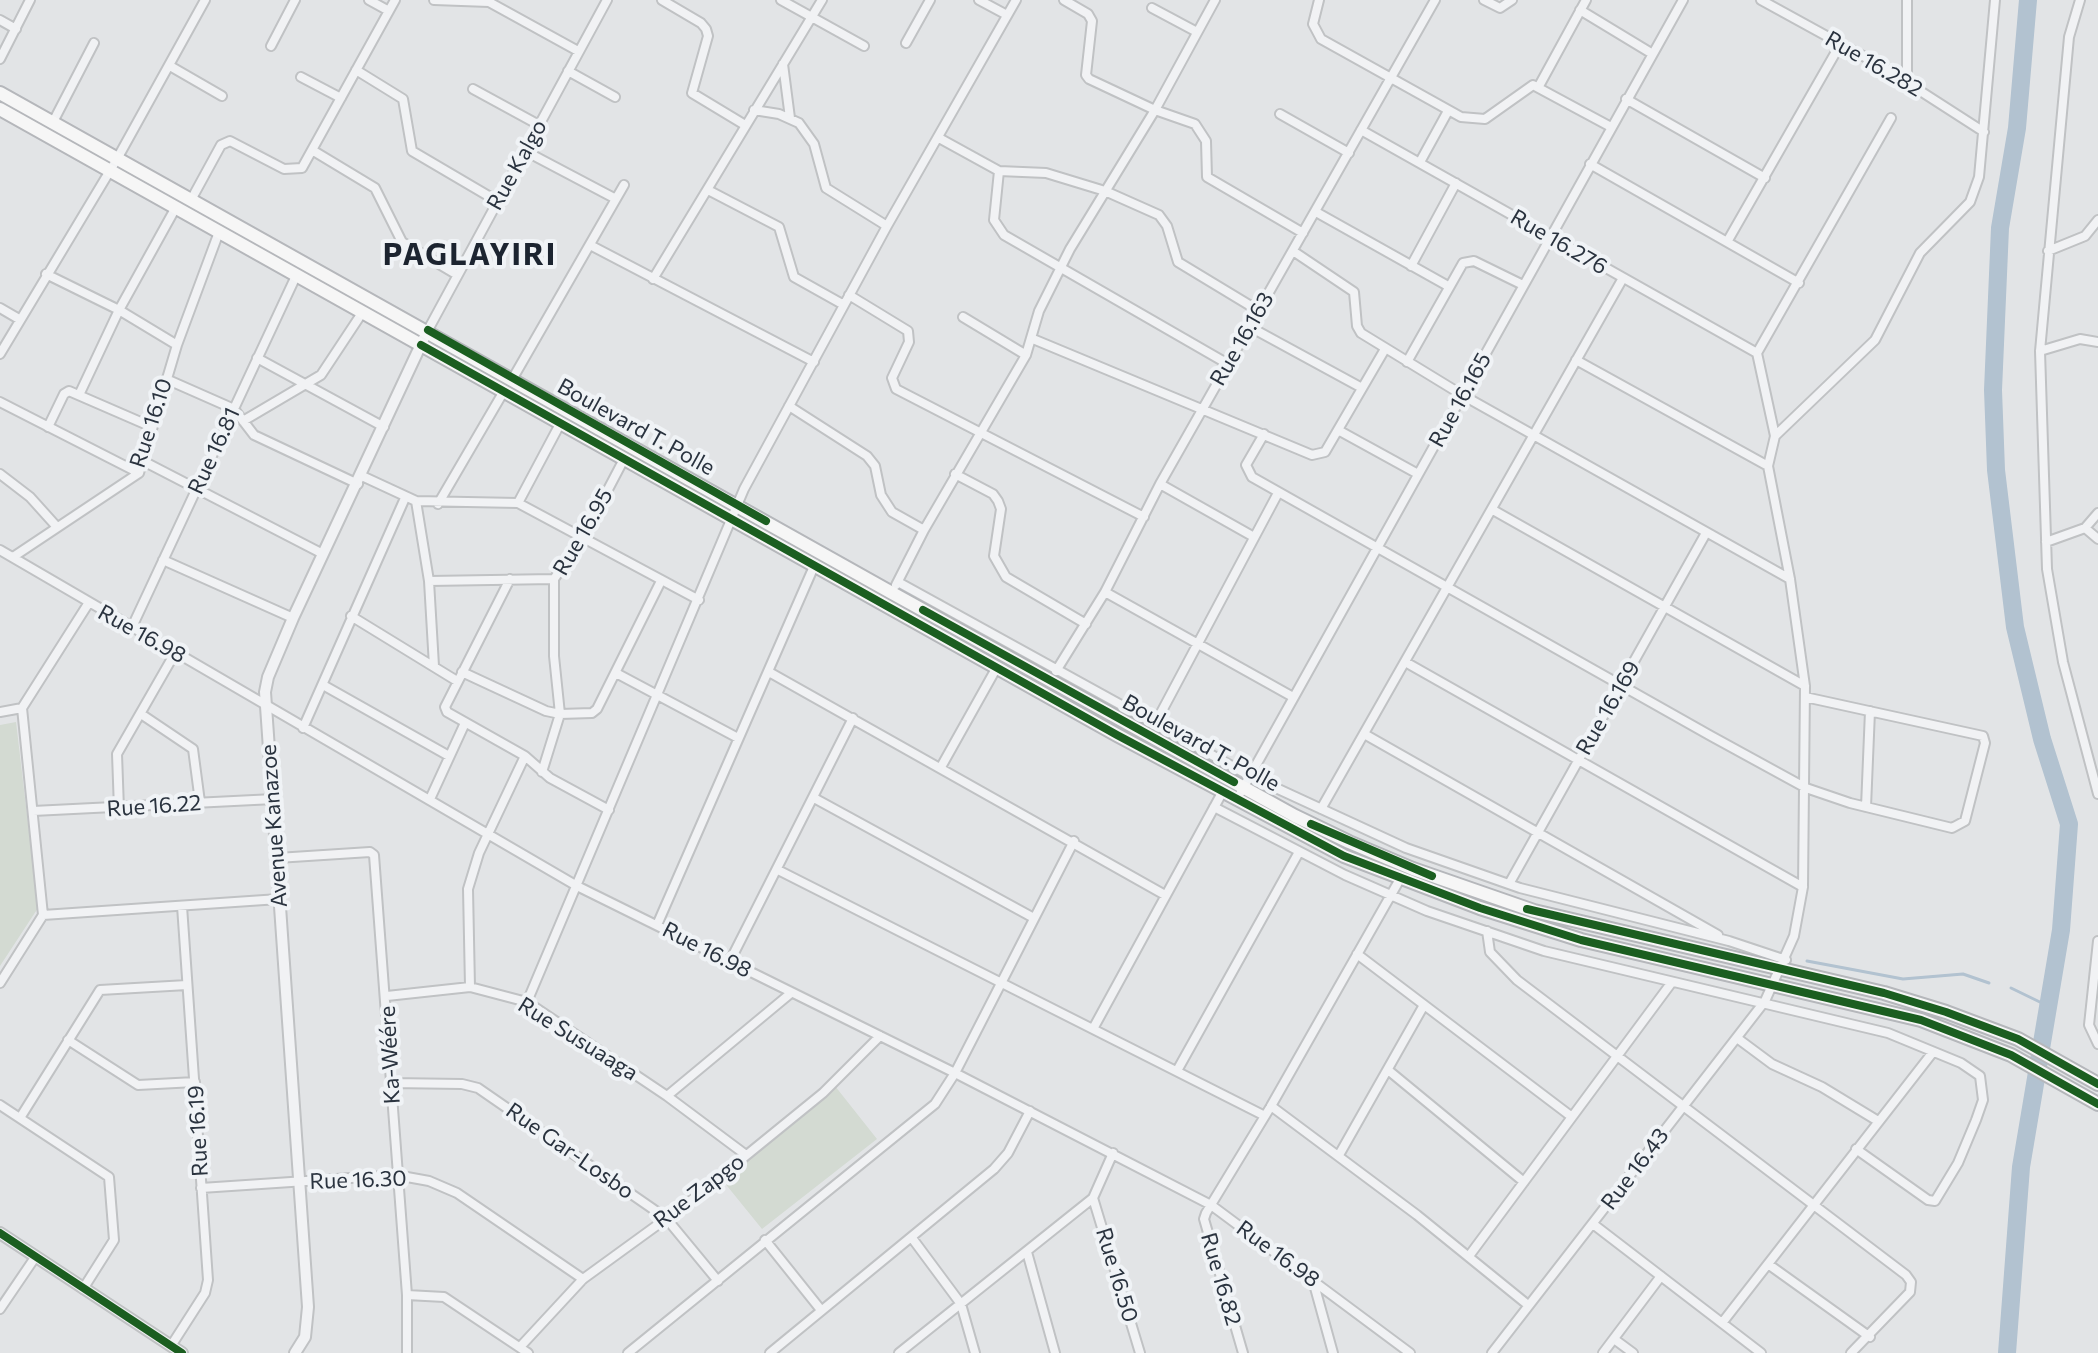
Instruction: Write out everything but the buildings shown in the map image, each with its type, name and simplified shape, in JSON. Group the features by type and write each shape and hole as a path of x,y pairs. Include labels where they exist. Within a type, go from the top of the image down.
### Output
{"highway":[{"name":"Boulevard T. Polle","path":"0,93 738,505 1054,674 1243,788 1344,856 1400,879 1581,940 1921,1020 2011,1055 2098,1104"},
{"name":"Boulevard T. Polle","path":"0,109 108,172 1223,791 1243,788 1349,842 1492,898 1577,923 1784,966 1884,993 2018,1039 2098,1084"}],"street":[{"path":"0,59 30,0"},
{"path":"0,354 117,159 205,0"},
{"path":"271,46 295,0"},
{"path":"369,0 389,11"},
{"path":"191,200 221,145 240,143 293,171 302,168 395,0"},
{"path":"434,0 489,1 578,51"},
{"name":"Rue Kalgo","path":"428,330 607,0"},
{"path":"662,0 706,29 708,36 692,93 745,125"},
{"path":"781,0 864,46"},
{"path":"653,279 822,0"},
{"path":"906,43 930,0"},
{"path":"979,0 1007,15"},
{"path":"527,1002 738,505 849,295 1016,0"},
{"path":"1064,0 1088,14 1092,21 1086,75 1089,79 1155,110 1195,124 1204,132 1207,177 1303,233"},
{"path":"895,588 955,474 1026,355 1039,311 1058,270 1155,110 1215,0"},
{"path":"1319,0 1313,24 1316,35 1448,111 1473,121 1485,119 1527,88 1539,86 1611,127"},
{"name":"Rue 16.163","path":"1043,693 1105,592 1160,484 1435,0"},
{"path":"1484,0 1500,8 1512,0"},
{"path":"1539,86 1586,0"},
{"name":"Rue 16.165","path":"1243,788 1683,0"},
{"name":"Rue 16.282","path":"1761,0 1907,82 1984,132"},
{"path":"1907,0 1907,82"},
{"path":"1775,436 1875,340 1920,253 1970,202 1979,177 1995,0"},
{"path":"2080,0 2069,37 2040,351 2047,569 2063,662 2098,794"},
{"path":"1152,8 1197,32"},
{"path":"1580,10 1651,53"},
{"path":"0,20 16,29"},
{"path":"53,122 94,43"},
{"path":"1727,242 1841,43"},
{"path":"783,64 790,118"},
{"path":"170,66 222,96"},
{"path":"356,70 403,99 412,151 497,201"},
{"path":"568,71 615,97"},
{"path":"301,77 341,98"},
{"path":"473,89 539,125"},
{"path":"1626,99 1765,178"},
{"path":"754,110 790,118 807,130 826,188 887,226"},
{"path":"1420,162 1448,111"},
{"path":"1280,114 1349,153"},
{"path":"1576,360 1768,466 1775,436 1757,353 1891,118"},
{"name":"Rue 16.276","path":"1361,130 1757,353"},
{"path":"939,138 999,171 1040,172 1105,191 1159,215 1167,226 1178,262 1259,311"},
{"path":"312,150 375,188 402,242 456,274"},
{"path":"525,151 616,199"},
{"path":"1590,164 1799,283"},
{"path":"999,171 994,220 997,228 1058,270 1228,364"},
{"path":"1411,266 1456,183"},
{"path":"513,378 624,185"},
{"path":"708,190 779,227 794,277 844,305"},
{"path":"79,395 119,310 175,209"},
{"path":"1316,212 1448,286"},
{"path":"2048,251 2085,236 2098,220"},
{"name":"Rue 16.10","path":"0,564 6,554 108,496 139,473 177,345 219,232"},
{"path":"590,245 814,362"},
{"path":"1293,251 1354,292 1358,330 1385,349 1790,579"},
{"path":"1407,362 1448,286 1468,261 1523,285"},
{"path":"46,274 119,310 177,345"},
{"name":"Rue 16.81","path":"132,627 296,276"},
{"path":"1321,809 1407,663 1623,278"},
{"path":"849,295 908,331 909,342 892,378 893,387 1144,517"},
{"path":"0,308 19,319"},
{"path":"243,421 308,385 332,362 362,313"},
{"path":"963,317 1026,355"},
{"path":"1250,327 1362,388"},
{"name":"Avenue Kanazoe","path":"295,1353 305,1337 307,1323 266,707 268,677 428,330"},
{"path":"1033,339 1312,455 1325,452 1385,349"},
{"path":"2040,351 2080,339 2098,342"},
{"path":"257,358 384,427"},
{"path":"166,379 234,409 254,435 405,498 438,504 518,503 699,600"},
{"path":"48,427 64,394 69,391 152,427"},
{"path":"438,504 504,391"},
{"path":"0,402 139,473"},
{"path":"789,406 867,456 875,466 881,495 892,512 924,530"},
{"path":"518,503 560,424"},
{"path":"1338,430 1418,474"},
{"path":"1264,434 1246,465 1247,471 1278,493 1806,788 1866,807 1952,828 1960,827 1965,821 1985,743 1983,736 1976,732 1805,697"},
{"name":"Rue 16.95","path":"560,714 554,656 554,579 582,539 624,459"},
{"path":"143,461 323,554"},
{"name":"Rue 16.43","path":"1492,1353 1765,1001 1784,966 1803,887 1805,686 1790,579 1768,466"},
{"path":"0,474 30,497 57,527"},
{"path":"955,474 993,494 998,501 1001,509 994,556 1006,577 1086,624"},
{"path":"1160,484 1254,537"},
{"path":"1155,724 1278,493"},
{"path":"303,728 405,498"},
{"path":"416,501 429,581 434,666"},
{"path":"1493,510 1805,686"},
{"path":"2046,542 2085,528 2098,513"},
{"path":"2085,528 2098,539"},
{"name":"Rue 16.169","path":"1509,884 1706,533"},
{"name":"Rue 16.98","path":"6,554 577,886 955,1073 1211,1205 1312,1277 1410,1353"},
{"path":"163,560 293,618"},
{"path":"657,925 815,564"},
{"path":"510,579 445,707 465,723 525,756 542,772 609,810"},
{"path":"429,581 554,579"},
{"path":"462,672 529,705 560,714 585,714 597,709 661,581"},
{"path":"1105,592 1293,697"},
{"path":"0,983 43,915 22,708 88,604"},
{"path":"351,616 457,681"},
{"path":"119,809 117,754 175,653"},
{"path":"1407,663 1803,887"},
{"path":"941,767 997,667"},
{"path":"769,672 1074,841 1165,895"},
{"path":"616,673 738,738"},
{"path":"1054,674 1155,724 1243,788 1321,809 1406,848 1509,884 1729,941"},
{"path":"323,685 449,756"},
{"path":"0,712 22,708"},
{"path":"1866,807 1870,711"},
{"path":"141,714 193,749 200,802"},
{"path":"542,772 560,714"},
{"path":"730,961 853,718"},
{"path":"430,799 465,723"},
{"path":"1366,735 1729,941 1784,966"},
{"path":"470,987 468,889 525,756"},
{"path":"1094,1027 1223,791"},
{"path":"814,798 1032,917"},
{"name":"Rue 16.22","path":"33,811 274,799"},
{"path":"1214,807 1390,896 1487,931 1544,951 1765,1001 1888,1033 1972,1068 1980,1076 1984,1087 1976,1120 1942,1196 1935,1201 1928,1200 1856,1149"},
{"path":"628,1353 930,1109 955,1073 1032,917 1074,841"},
{"path":"1178,1069 1299,852"},
{"name":"Ka-Wéére","path":"277,858 373,853 387,996 396,1175 407,1295 407,1353"},
{"path":"778,870 1178,1069 1265,1116"},
{"path":"1211,1205 1400,879"},
{"path":"43,915 279,899"},
{"name":"Rue 16.19","path":"171,1346 208,1286 182,906"},
{"path":"1487,931 1490,952 1500,965 1814,1203 1911,1282 1910,1292 1870,1337 1851,1353"},
{"path":"2098,941 2089,1011 2092,1037 2098,1044"},
{"path":"1357,954 1572,1117"},
{"path":"1469,1256 1672,982"},
{"path":"20,1118 100,990 187,985"},
{"name":"Rue Susuaaga","path":"387,996 470,987 527,1002 667,1096 746,1155"},
{"path":"667,1096 791,993"},
{"path":"1339,1155 1424,1005"},
{"name":"Rue Zapgo","path":"520,1347 583,1279 666,1218 842,1077 880,1036"},
{"path":"1737,1038 1772,1064 1822,1087 1878,1121"},
{"path":"68,1040 138,1085 195,1082"},
{"path":"1722,1323 1933,1052"},
{"path":"1388,1070 1524,1182"},
{"name":"Rue Gar-Losbo","path":"391,1083 462,1084 478,1088 666,1218 718,1281"},
{"path":"0,1105 105,1173 112,1184 114,1240 83,1289"},
{"path":"1271,1106 1339,1155 1528,1305"},
{"path":"774,1352 994,1169 1008,1153 1030,1111"},
{"path":"899,1353 1093,1198 1113,1153"},
{"name":"Rue 16.30","path":"201,1188 396,1175 429,1181 457,1193 583,1279"},
{"name":"Rue 16.50","path":"1093,1198 1140,1353"},
{"name":"Rue 16.82","path":"1211,1205 1204,1219 1243,1353"},
{"path":"1593,1224 1761,1353"},
{"path":"0,1233 182,1353"},
{"path":"912,1238 961,1304 975,1353"},
{"path":"765,1240 821,1310"},
{"path":"1027,1252 1055,1353"},
{"path":"0,1309 36,1256"},
{"path":"1768,1264 1870,1337"},
{"path":"1603,1353 1661,1276"},
{"path":"1312,1277 1333,1353"},
{"path":"407,1295 444,1297 528,1353"},
{"path":"1614,1339 1633,1353"}],"shaded area":[{"path":"16,722 38,908 0,966 0,725"},
{"path":"835,1086 877,1139 762,1229 719,1176"}],"waterway":[{"path":"2007,1353 2021,1167 2061,930 2069,824 2042,739 2015,627 1996,470 1993,390 2000,228 2017,128 2028,0"},
{"path":"1807,961 1903,979 1963,974 1989,983"},
{"path":"2011,988 2046,1005"}],"cycle path":[{"path":"428,330 766,521"},
{"path":"421,345 1117,735 1344,856 1480,908 1581,940 1921,1020 2011,1055 2098,1104"},
{"path":"923,610 1234,782"},
{"path":"1311,824 1432,876"},
{"path":"1527,909 1884,993 1946,1012 2018,1039 2098,1084"},
{"path":"0,1233 182,1353"}],"district":[{"name":"PAGLAYIRI","path":"470,255"}]}
